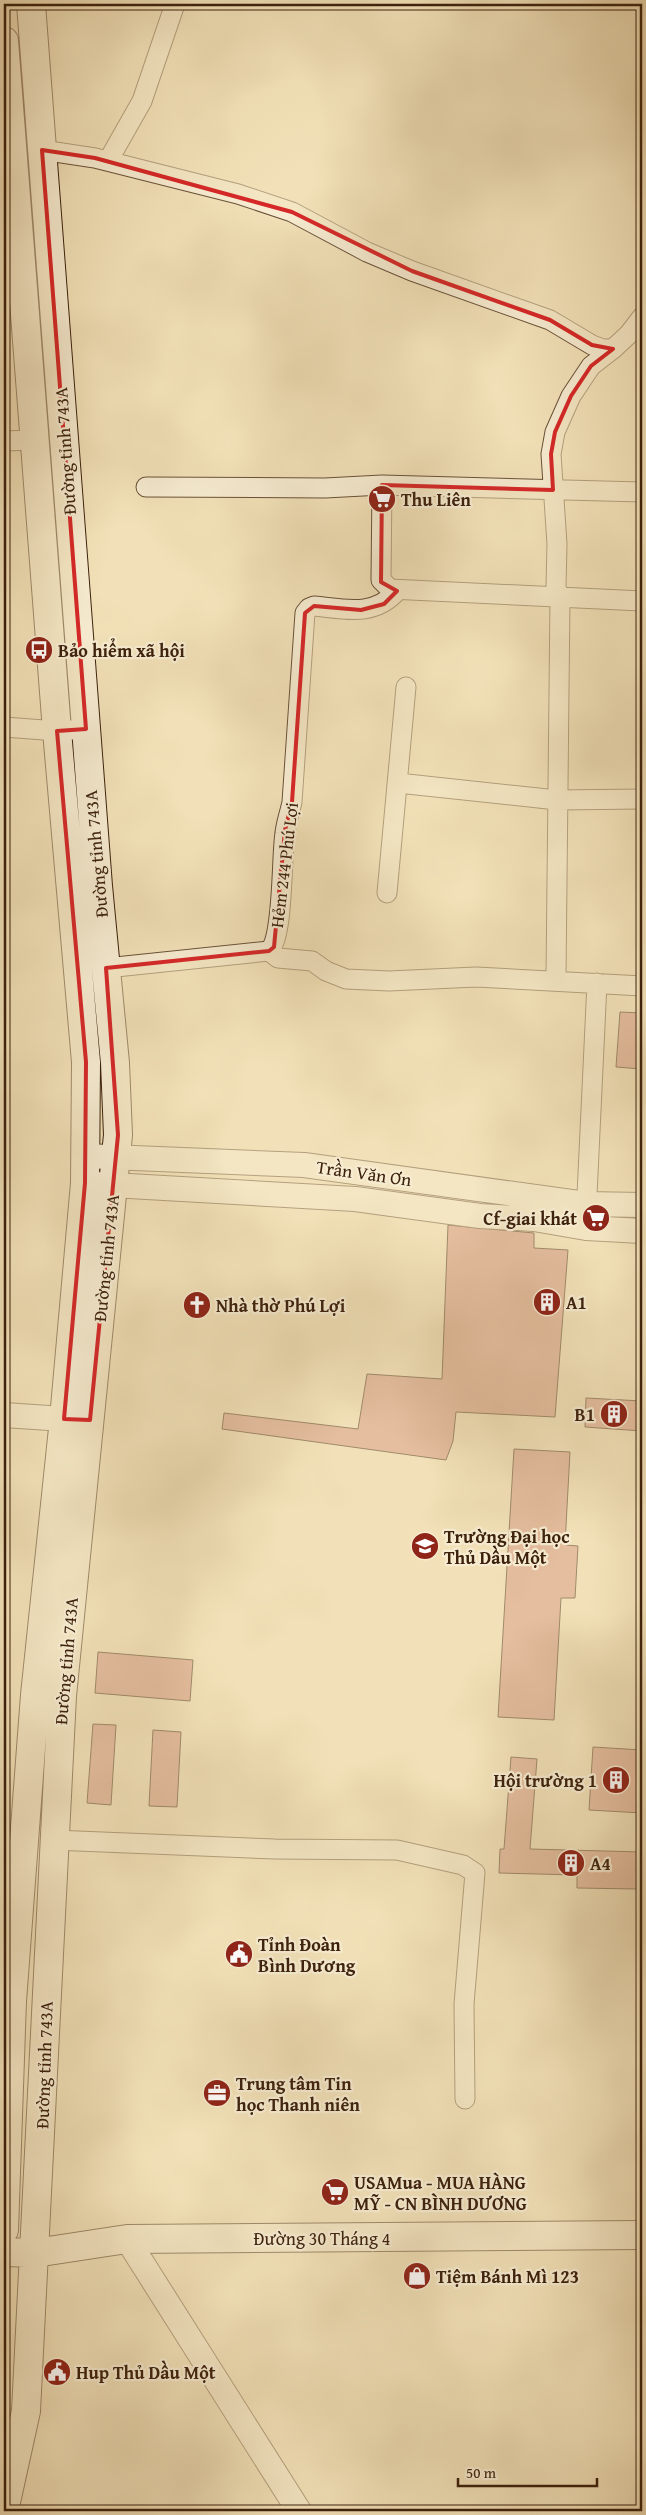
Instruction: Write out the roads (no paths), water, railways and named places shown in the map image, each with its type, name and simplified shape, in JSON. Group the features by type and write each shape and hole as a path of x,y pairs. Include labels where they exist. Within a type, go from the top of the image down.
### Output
{"main road":[{"name":"Đường tỉnh 743A","path":"4,2230 12,2002 14,1851 35,1694 114,1184 118,1136 115,1063 86,728 31,4"},
{"name":"Đường tỉnh 743A","path":"4,41 57,731 86,1062 77,1420 53,1840 35,2253 26,2411 4,2510"},
{"name":"Đường 30 Tháng 4","path":"4,2252 35,2253 127,2239 642,2235"}],"street":[{"path":"108,161 142,102 175,4"},
{"path":"42,150 108,161 238,194 292,212 367,252 412,271 550,320 592,345 603,349 613,349"},
{"path":"554,980 556,976 560,597 556,588 557,544 551,454 556,432 567,405 591,366 629,334 642,317"},
{"path":"4,441 36,440"},
{"path":"382,485 381,580 386,587 397,591 642,601"},
{"path":"146,487 325,488 382,485 642,492"},
{"name":"Hẻm 244 Phú Lợi","path":"106,968 269,951 274,946 278,928 285,830 292,802 305,613 314,606 361,610 384,604 397,591"},
{"path":"387,893 406,687"},
{"path":"4,727 57,731 86,728"},
{"path":"398,783 558,800 642,800"},
{"path":"269,951 278,958 312,961 326,971 346,979 389,981 476,978 554,980 642,986"},
{"path":"586,1228 597,983"},
{"name":"Trần Văn Ơn","path":"85,1156 304,1165 586,1204 642,1206"},
{"name":"Trần Văn Ơn","path":"84,1183 355,1199 480,1216 534,1219 586,1228 642,1231"},
{"path":"4,1415 77,1420"},
{"path":"53,1840 275,1849 397,1850 462,1865 475,1872 464,2004 464,2098"},
{"path":"127,2239 299,2511"}],"place":[{"name":"Thu Liên","path":"382,499"},
{"name":"Bảo hiểm xã hội","path":"39,650"},
{"name":"Cf-giai khát","path":"596,1218"},
{"name":"A1","path":"547,1302"},
{"name":"Nhà thờ Phú Lợi","path":"197,1305"},
{"name":"B1","path":"614,1414"},
{"name":"Trường Đại học Thủ Dầu Một","path":"425,1546"},
{"name":"Hội trường 1","path":"616,1780"},
{"name":"A4","path":"571,1863"},
{"name":"Tỉnh Đoàn Bình Dương","path":"239,1954"},
{"name":"Trung tâm Tin học Thanh niên","path":"217,2093"},
{"name":"USAMua - MUA HÀNG MỸ - CN BÌNH DƯƠNG","path":"335,2192"},
{"name":"Tiệm Bánh Mì 123","path":"417,2276"},
{"name":"Hup Thủ Dầu Một","path":"57,2372"}]}
